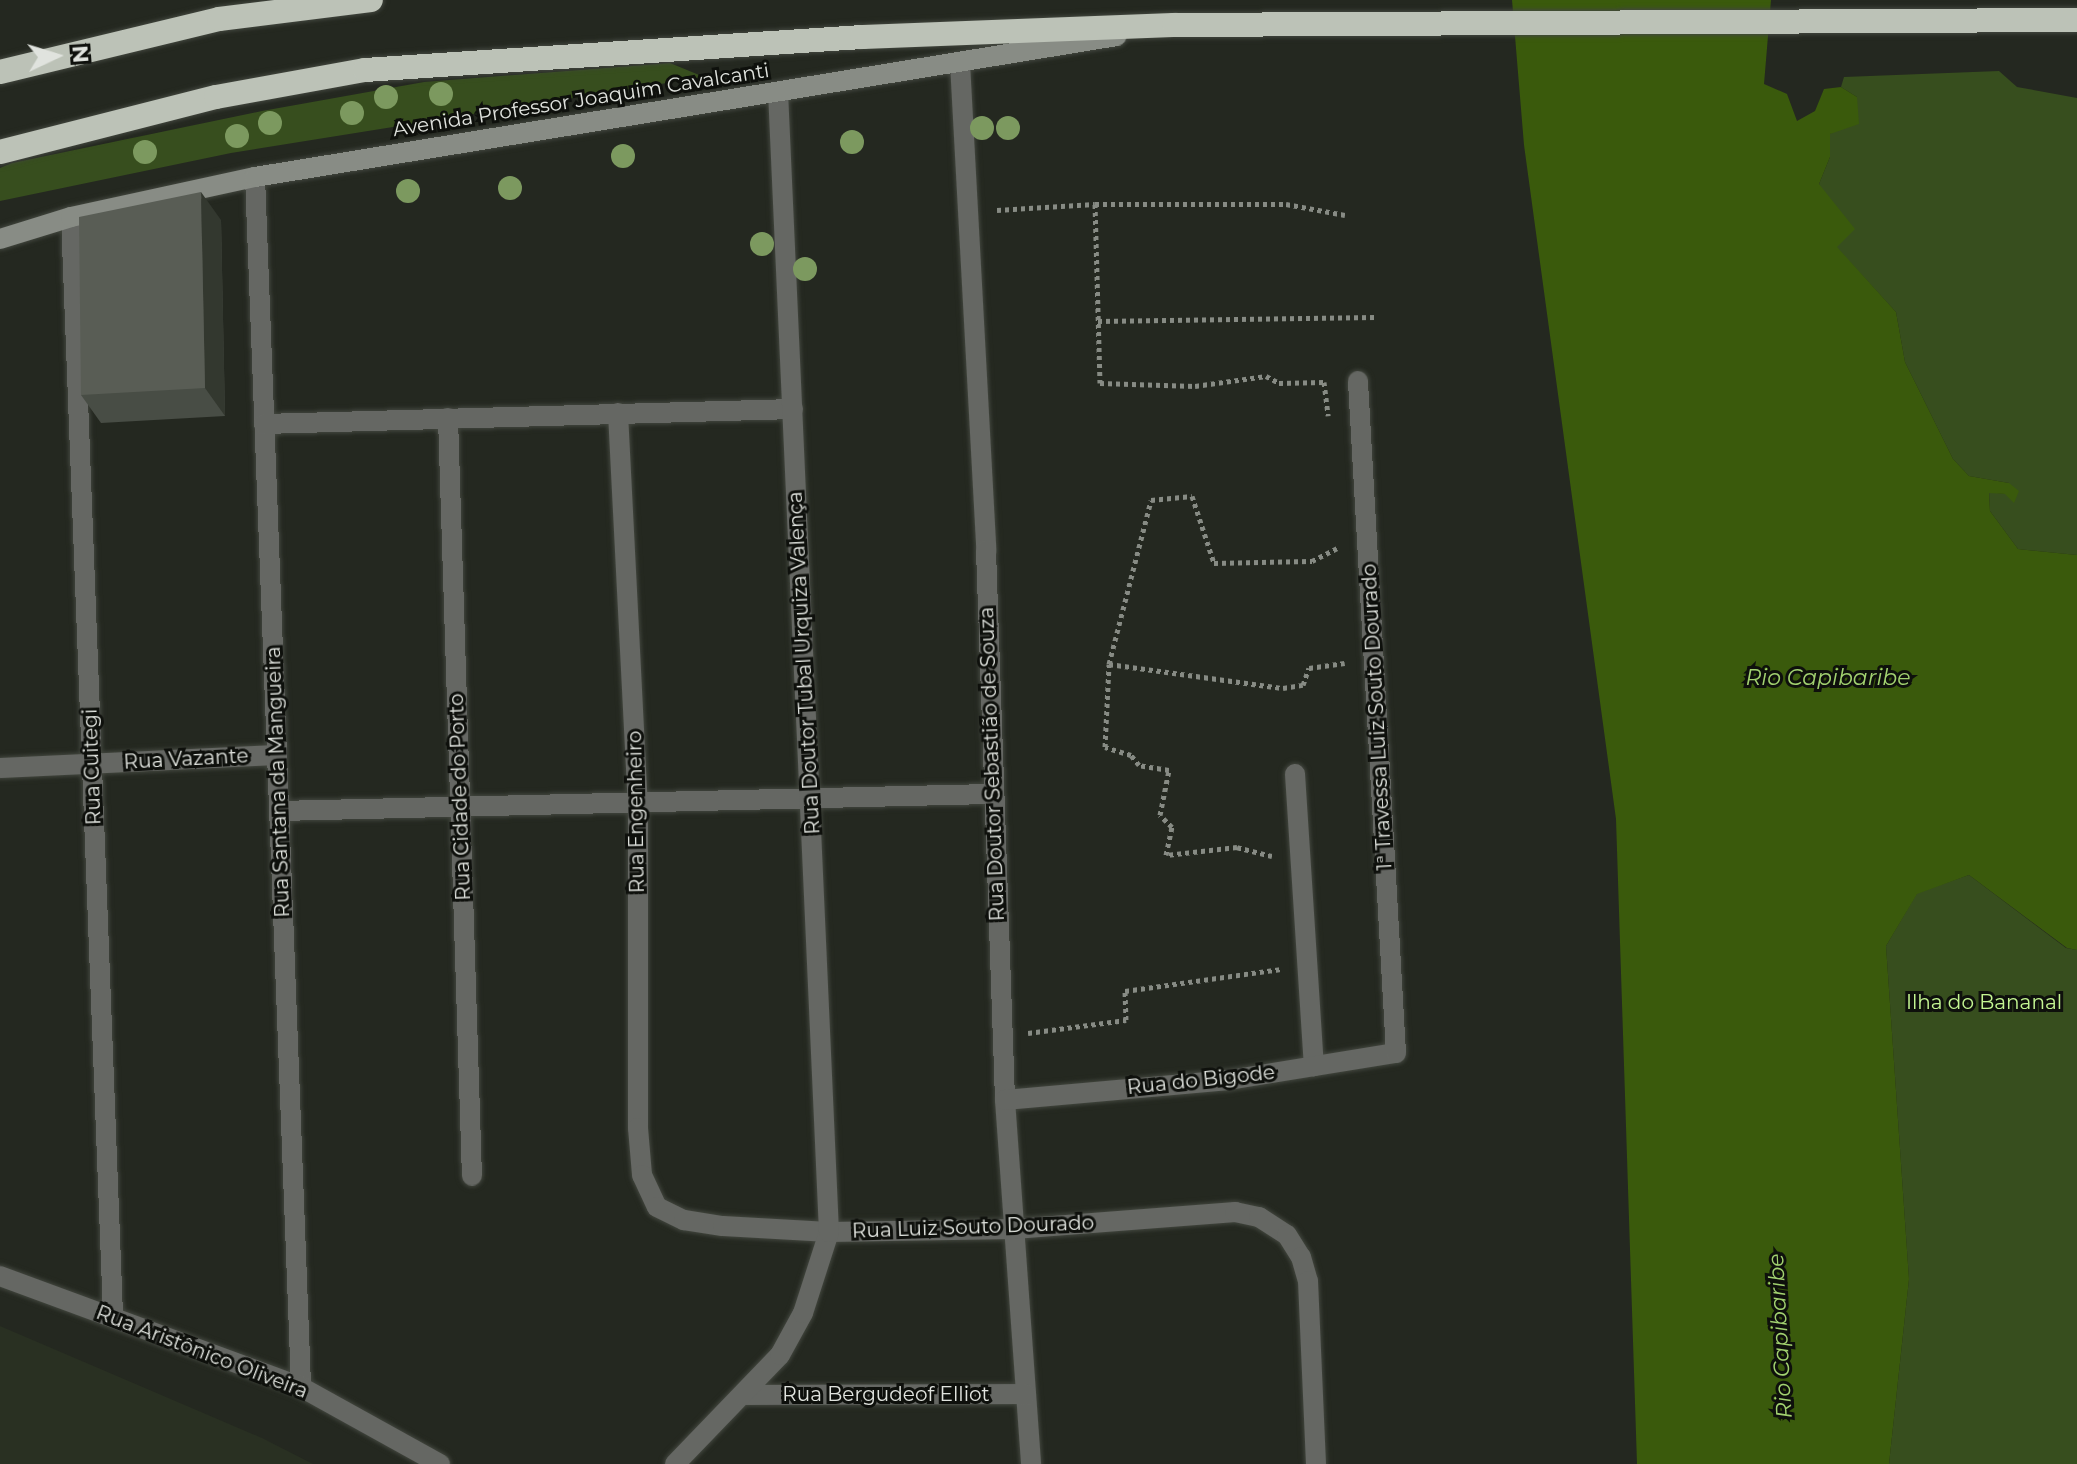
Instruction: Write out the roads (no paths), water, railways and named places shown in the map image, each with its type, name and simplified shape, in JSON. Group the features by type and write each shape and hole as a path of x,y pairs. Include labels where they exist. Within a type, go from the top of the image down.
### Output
{"highway":[{"path":"0,72 219,19 371,0"},
{"name":"Avenida Professor Joaquim Cavalcanti","path":"0,152 216,97 365,70 862,37 1174,25 2077,20"}],"main road":[{"name":"Avenida Professor Joaquim Cavalcanti","path":"0,239 71,217 255,177 960,63 1174,25"}],"street":[{"name":"Rua Doutor Sebastião de Souza","path":"960,63 986,550 991,794 1005,1100 1031,1464"},
{"name":"Rua Doutor Tubal Urquiza Valença","path":"778,93 829,1232"},
{"name":"Rua Santana da Mangueira","path":"255,177 301,1387"},
{"name":"Rua Cuitegi","path":"71,217 113,1317"},
{"name":"1ª Travessa Luiz Souto Dourado","path":"1358,381 1396,1053"},
{"path":"264,424 793,409"},
{"name":"Rua Engenheiro","path":"618,413 638,802 638,1128 642,1175 657,1207"},
{"name":"Rua Cidade do Porto","path":"448,418 472,1176"},
{"name":"Rua Vazante","path":"0,768 277,755"},
{"path":"1295,774 1314,1066"},
{"path":"279,811 991,794"},
{"name":"Rua do Bigode","path":"1005,1100 1229,1080 1396,1053"},
{"name":"Rua Luiz Souto Dourado","path":"657,1207 684,1220 723,1226 829,1232 1014,1229 1235,1212 1259,1217 1287,1235 1301,1257 1308,1281 1316,1464"},
{"path":"675,1464 745,1395 780,1355 803,1313 829,1232"},
{"name":"Rua Aristônico Oliveira","path":"0,1276 301,1387 440,1464"},
{"name":"Rua Bergudeof Elliot","path":"745,1395 1026,1394"}],"water":[{"name":"Rio Capibaribe","path":"1512,0 1771,0 1764,84 1787,94 1797,121 1815,111 1824,89 1841,87 1857,97 1859,124 1830,134 1830,157 1819,184 1855,229 1837,247 1896,312 1905,362 1953,459 1969,476 2009,483 2019,491 2014,503 2005,494 1989,493 1990,511 2018,549 2077,555 2077,950 2067,948 1969,875 1917,894 1886,946 1909,1279 1889,1464 1637,1464 1616,819 1524,145"}],"park label":[{"name":"Ilha do Bananal","path":"1984,1002"}]}
